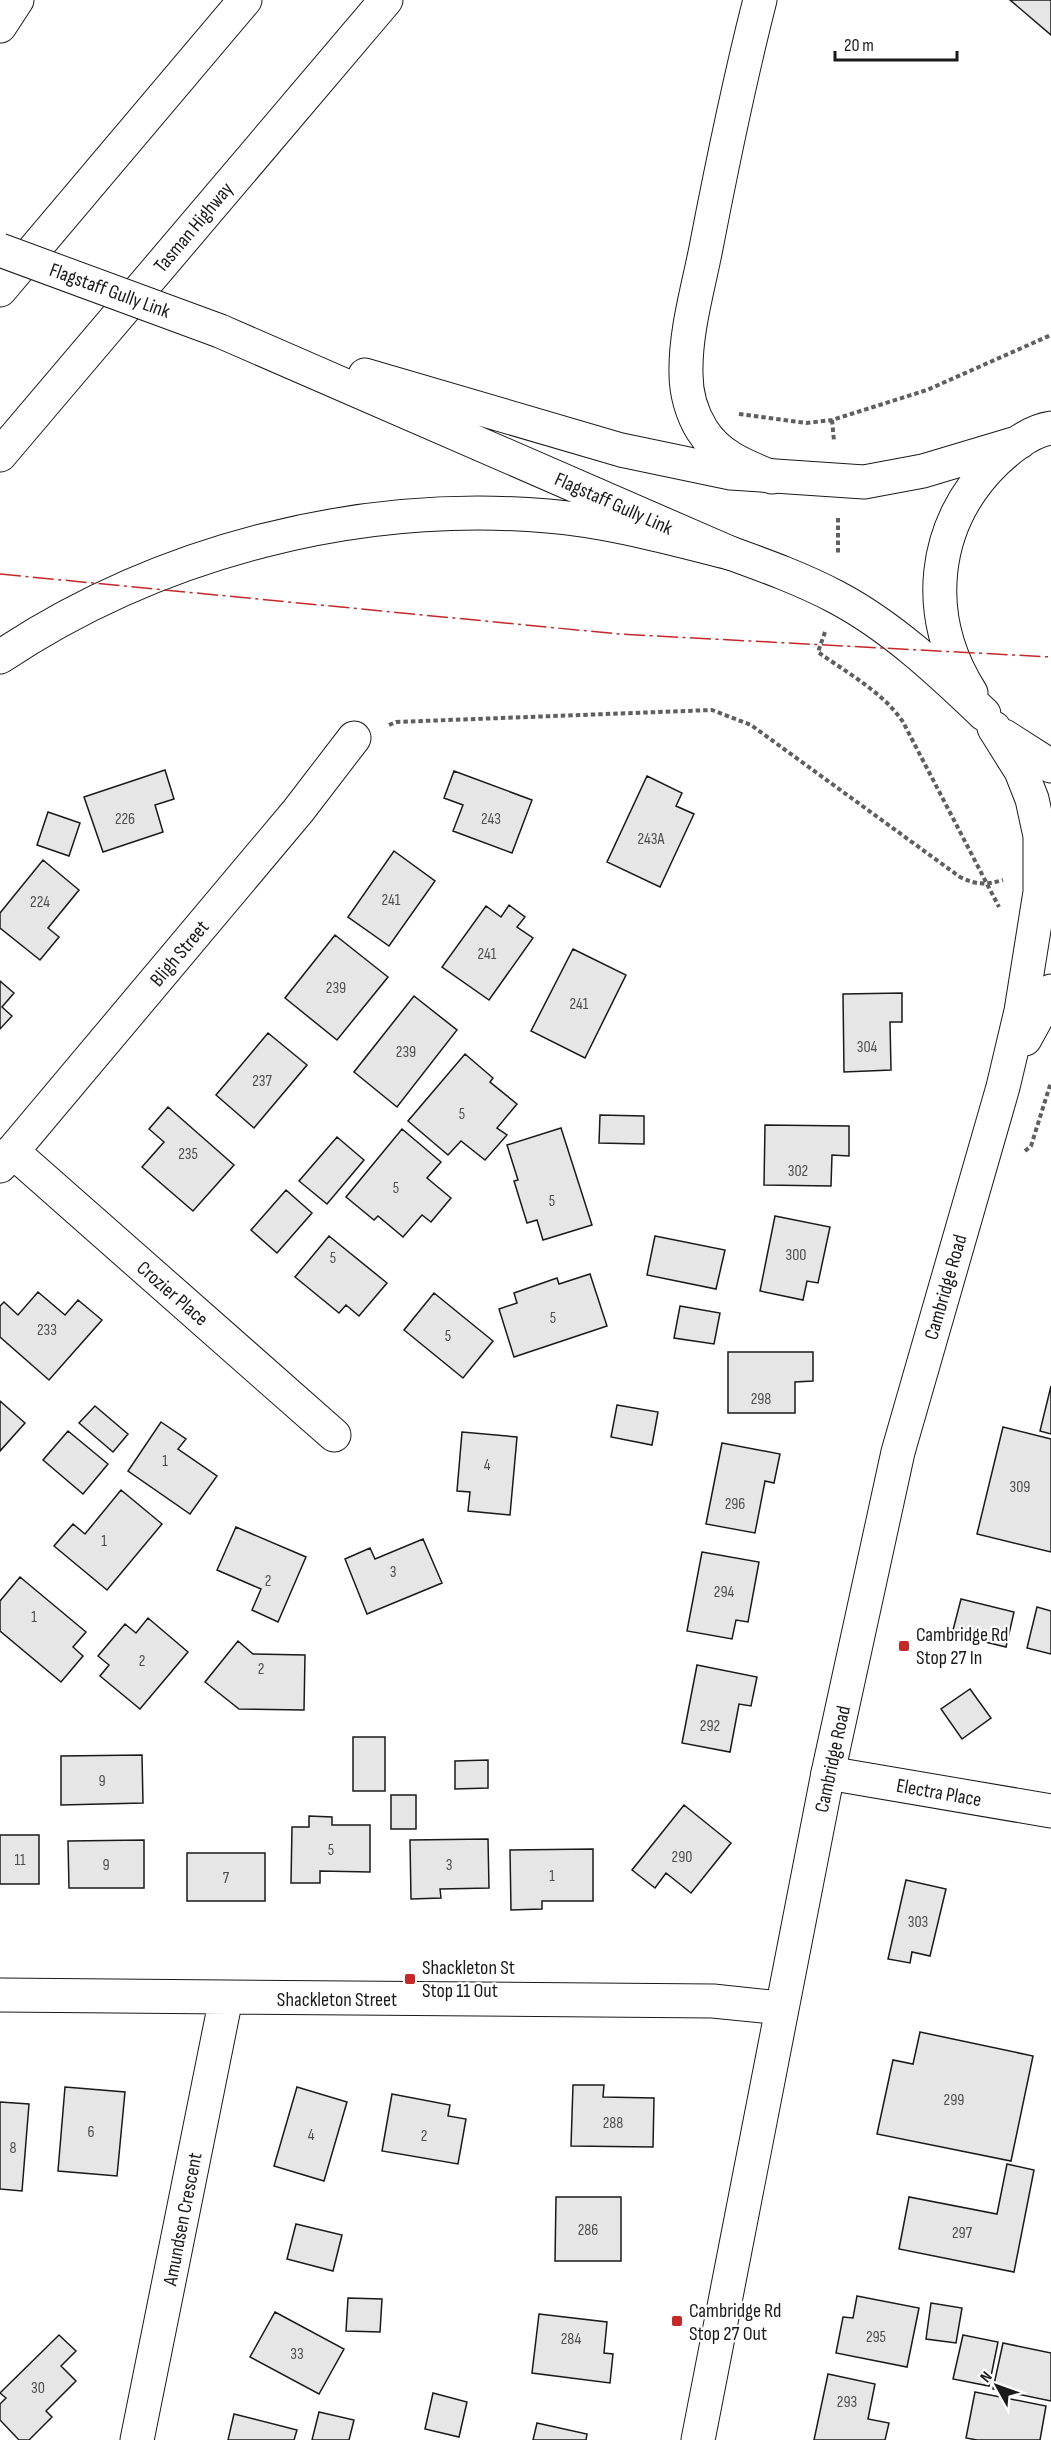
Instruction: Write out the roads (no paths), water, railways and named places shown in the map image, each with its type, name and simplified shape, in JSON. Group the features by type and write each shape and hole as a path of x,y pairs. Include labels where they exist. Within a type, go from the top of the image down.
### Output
{"main road":[{"path":"0,26 17,0"},
{"path":"0,290 245,0"},
{"name":"Tasman Highway","path":"0,455 386,0"},
{"path":"760,0 722,169 691,327 686,375 692,407 702,430 724,455 772,477"},
{"name":"Flagstaff Gully Link","path":"0,250 220,331 730,553 802,580 838,598 899,639 946,677 989,721"},
{"name":"Flagstaff Gully Link","path":"220,331 621,450 731,473 837,482 891,478 923,471 1042,431"},
{"path":"1042,431 1001,456 971,488 958,510 940,566 941,610 946,636 966,686 989,721 1018,747 1051,766"},
{"path":"0,657 58,622 118,592 184,564 314,529 373,519 503,514 549,516 620,526 730,553"},
{"name":"Cambridge Road","path":"698,2440 828,1773 898,1452 1003,1087 1021,1011 1037,913 1041,869 1040,836 1032,799 1011,753 989,721"},
{"name":"Bligh Street","path":"6,1159 298,811 354,738"},
{"name":"Cambridge Road","path":"1003,1087 1029,1031 1051,992"},
{"name":"Crozier Place","path":"6,1159 334,1435"},
{"name":"Electra Place","path":"828,1773 1051,1811"},
{"name":"Shackleton Street","path":"0,1995 713,2001 781,2008"},
{"name":"Amundsen Crescent","path":"137,2440 226,1998"}],"place":[{"name":"Cambridge Rd Stop 27 In","path":"904,1646"},
{"name":"Shackleton St Stop 11 Out","path":"410,1979"},
{"name":"Cambridge Rd Stop 27 Out","path":"677,2321"}]}
